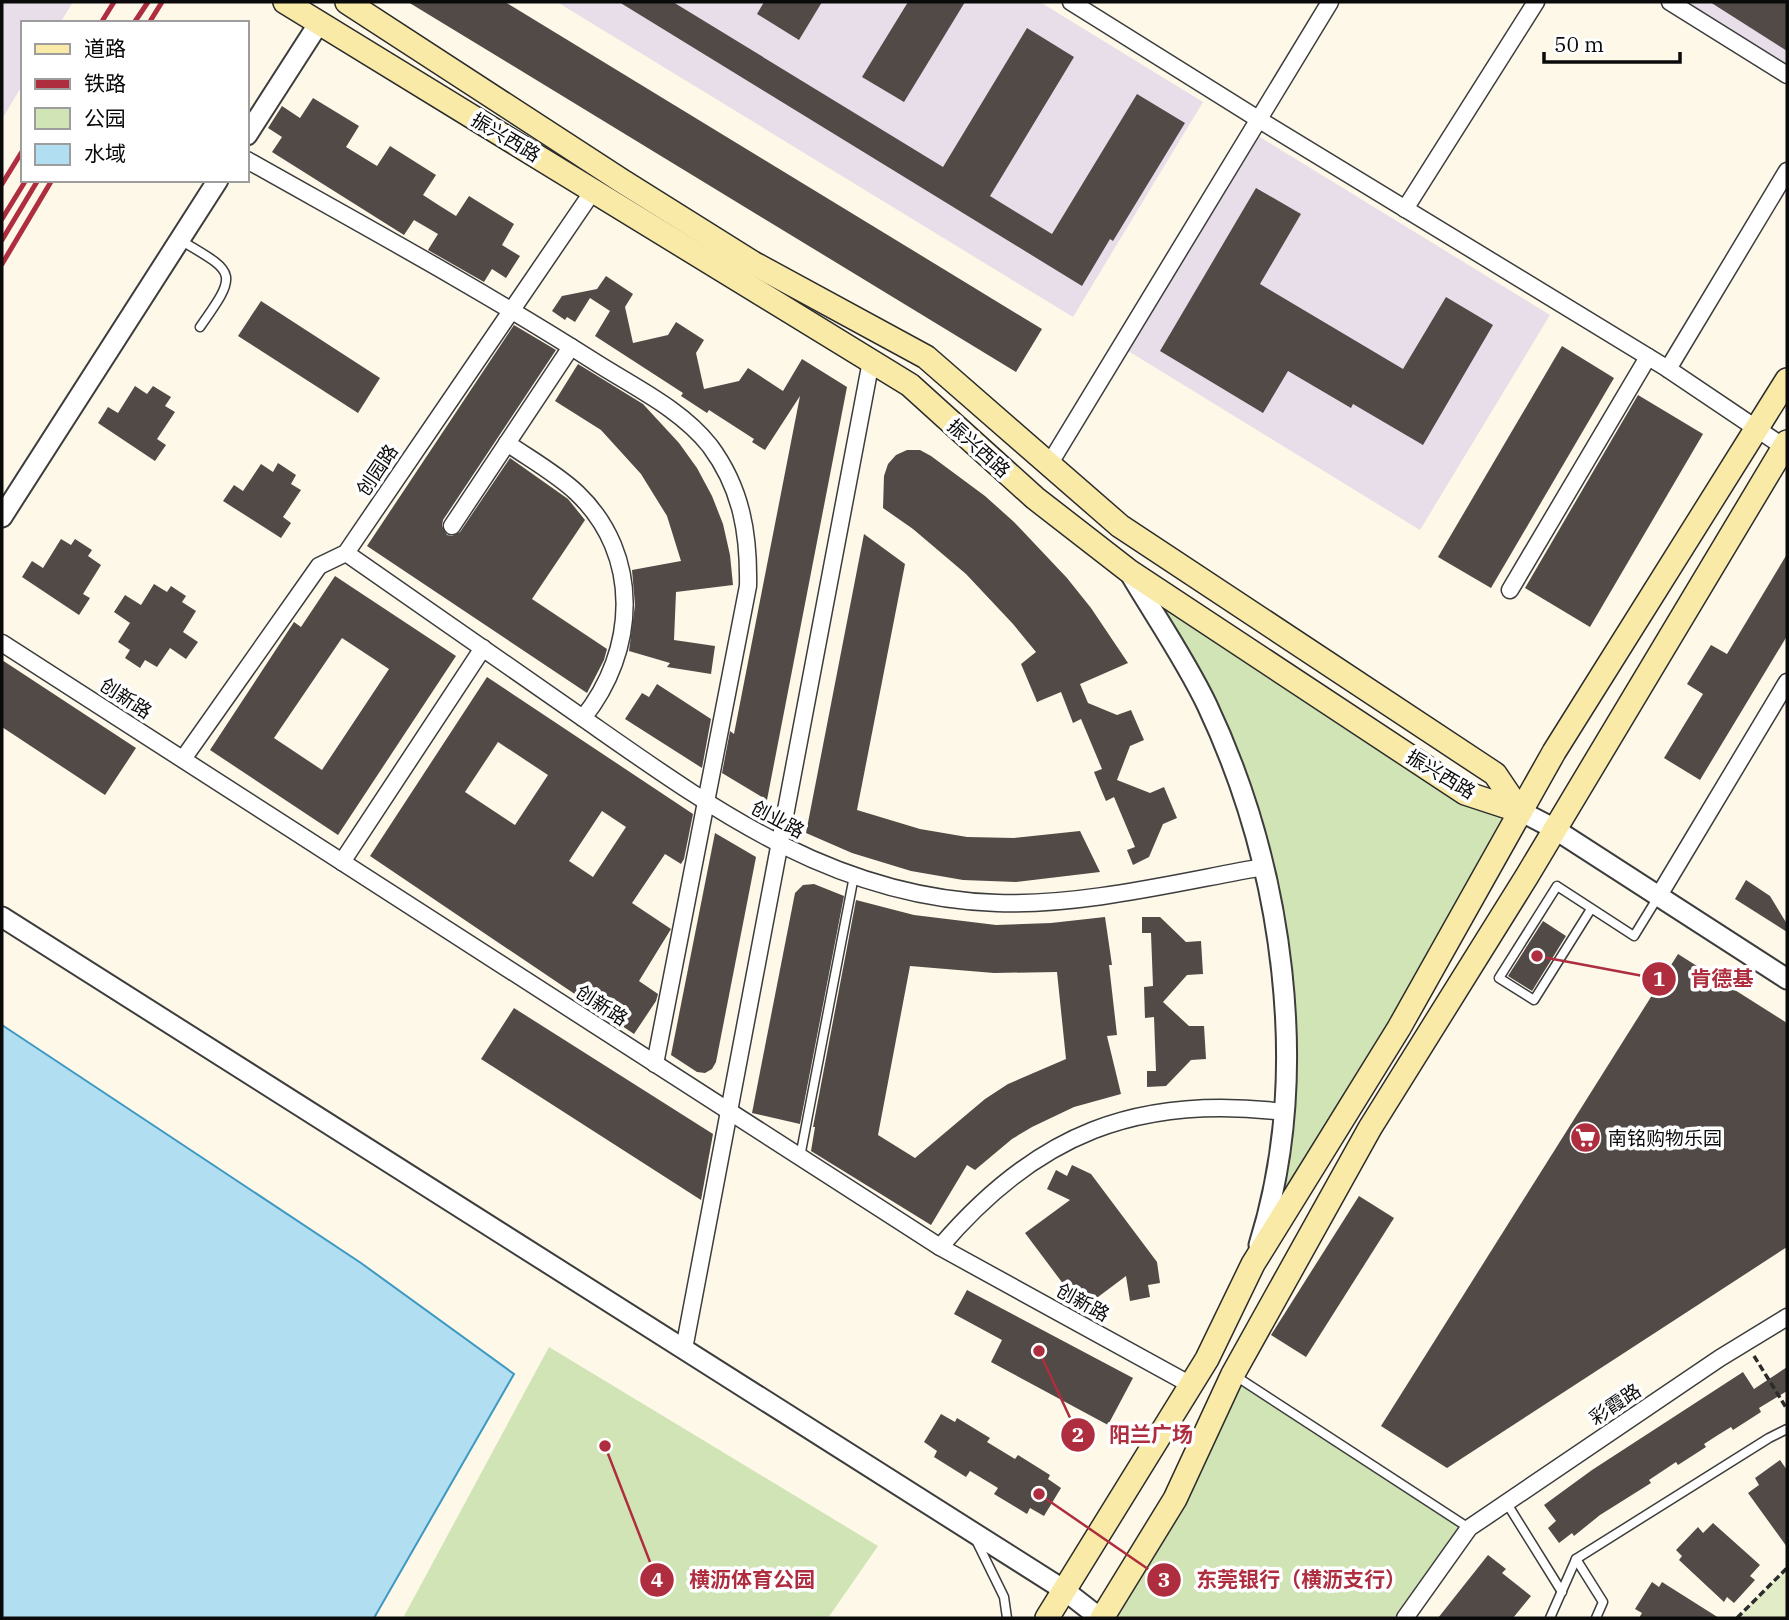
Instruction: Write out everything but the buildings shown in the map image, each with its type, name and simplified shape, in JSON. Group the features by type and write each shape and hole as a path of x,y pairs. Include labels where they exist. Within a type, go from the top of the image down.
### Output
{"main road":[{"name":"振兴西路","path":"285,2 909,385 1035,498 1129,571 1465,793 1520,811"},
{"name":"振兴西路","path":"353,3 622,181 752,263 926,357 1120,526 1495,774 1520,811"},
{"path":"1046,1618 1207,1359 1253,1264 1399,1028 1554,751 1787,380"},
{"path":"1101,1618 1175,1499 1233,1374 1370,1128 1527,876 1553,828 1786,444"}],"street":[{"path":"1071,2 1668,369 1756,430 1786,444"},
{"path":"1050,463 1330,2"},
{"path":"1405,209 1536,2"},
{"path":"1670,2 1787,75"},
{"path":"248,133 319,23"},
{"path":"248,161 512,309 685,419 710,447 723,468 743,513 749,549 748,586 655,1064"},
{"path":"1668,369 1787,172"},
{"path":"2,517 217,182"},
{"name":"创园路","path":"183,760 318,566 346,553 593,191"},
{"path":"452,526 571,346"},
{"path":"1510,590 1648,357"},
{"path":"684,1349 871,361"},
{"path":"507,443 577,493 603,524 619,562 625,599 622,638 612,673 583,718"},
{"name":"创业路","path":"346,553 706,803 780,845 854,876 898,890 949,899 1032,903 1079,898 1263,867"},
{"path":"1129,571 1206,703 1239,783 1263,867 1274,919 1283,993 1286,1067 1284,1112 1272,1197 1253,1264"},
{"name":"创新路","path":"2,643 940,1247 1191,1385"},
{"path":"342,862 483,649"},
{"path":"1658,897 1787,682"},
{"path":"1520,811 1553,828 1787,978"},
{"path":"2,917 1064,1590 1101,1618"},
{"path":"940,1247 968,1214 1000,1185 1035,1159 1113,1123 1155,1112 1198,1107 1241,1107 1284,1112"},
{"name":"彩霞路","path":"1405,1618 1469,1528 1787,1317"}],"lane":[{"path":"180,240 220,264 226,276 225,292 200,327"},
{"path":"800,1157 854,876"},
{"path":"1591,909 1534,1000 1499,978 1557,887 1634,936 1658,897"},
{"path":"1233,1374 1469,1528"},
{"path":"1550,1618 1576,1559 1787,1429"},
{"path":"1506,1502 1562,1592"},
{"path":"971,1531 1004,1597 1007,1618"},
{"path":"1576,1559 1603,1602 1596,1618"}],"path":[{"path":"1745,1343 1787,1409"},
{"path":"1737,1618 1787,1568"}],"shaded area":[{"path":"2,2 73,2 61,21 21,21 21,87 2,119"},
{"path":"557,2 1040,2 1203,102 1073,317"},
{"path":"1685,2 1787,2 1787,66"},
{"path":"1255,134 1550,315 1420,530 1125,349"}],"green space":[{"path":"1129,571 1518,816 1253,1264 1274,1185 1281,972 1239,783"},
{"path":"549,1347 878,1546 828,1618 403,1618"},
{"path":"1233,1374 1469,1528 1405,1618 1102,1618"},
{"path":"1787,1569 1787,1618 1737,1618"}],"water":[{"path":"2,1025 361,1263 514,1374 374,1618 2,1618"}],"railway":[{"path":"102,21 114,2"},
{"path":"135,21 148,2"},
{"path":"150,21 162,2"},
{"path":"2,184 21,153"},
{"path":"2,219 25,182"},
{"path":"2,240 37,182"},
{"path":"2,264 51,182"}],"place":[{"name":"肯德基","path":"1537,956"},
{"name":"南铭购物乐园","path":"1585,1138"},
{"name":"阳兰广场","path":"1039,1351"},
{"name":"横沥体育公园","path":"605,1446"},
{"name":"东莞银行（横沥支行）","path":"1039,1494"}]}
